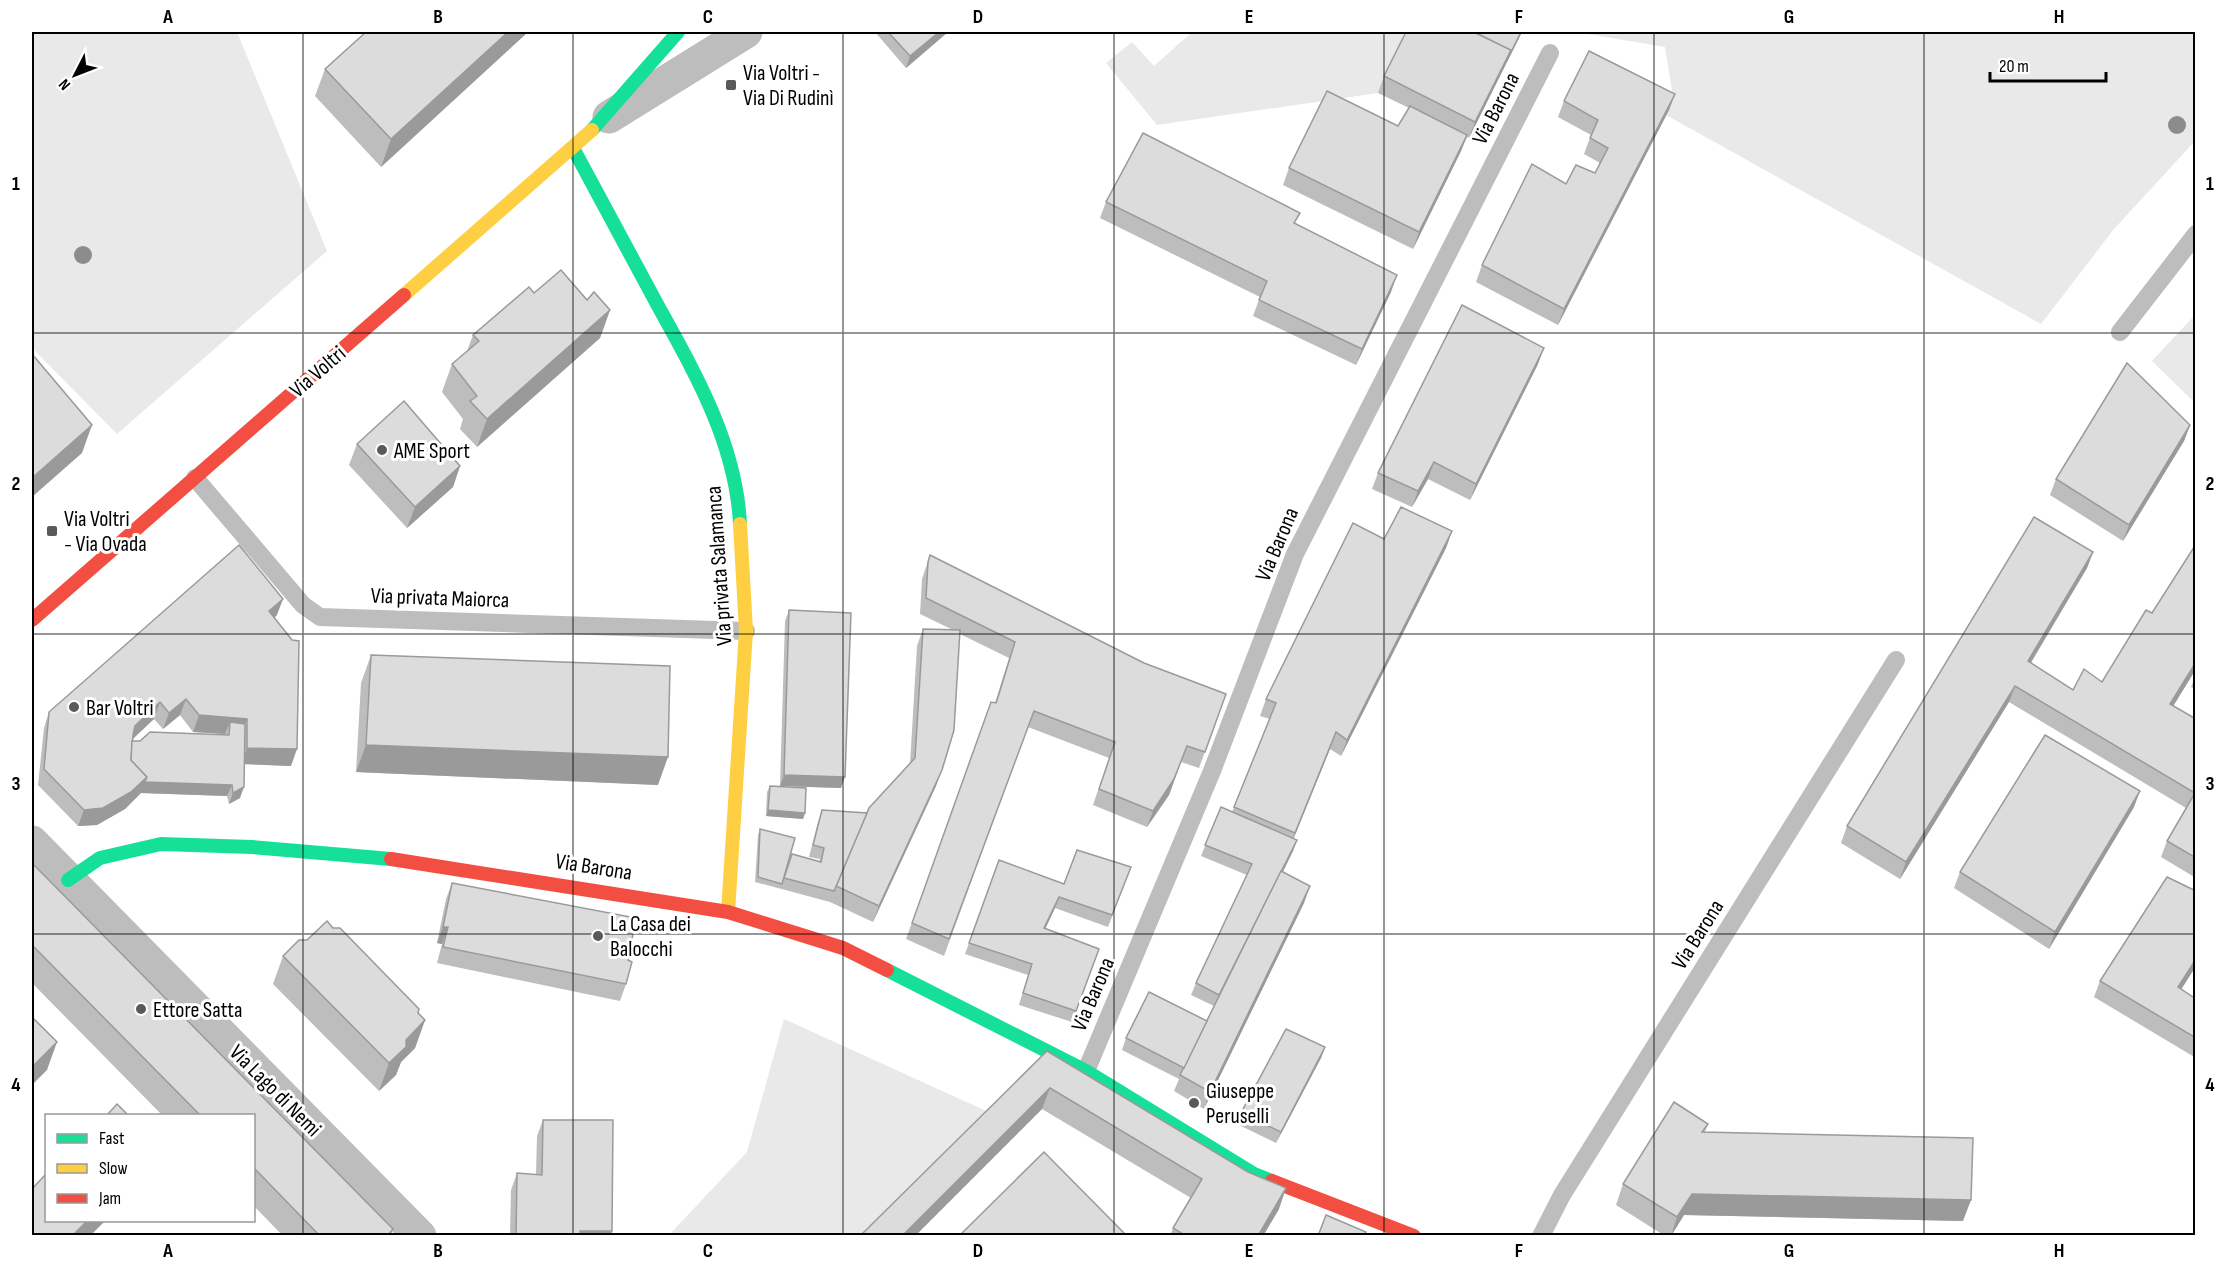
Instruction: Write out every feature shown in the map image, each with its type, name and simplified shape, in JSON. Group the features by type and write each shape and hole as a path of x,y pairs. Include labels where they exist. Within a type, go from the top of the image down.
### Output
{"street":[{"name":"Via Voltri","path":"32,620 603,121 678,32"},
{"name":"Via Voltri","path":"603,121 746,32"},
{"name":"Via privata Salamanca","path":"573,148 703,389 726,447 739,497 746,632 728,912"},
{"name":"Via Lago di Nemi","path":"32,842 420,1236"},
{"name":"Via Barona","path":"68,880 100,858 161,844 252,848 414,861 728,912 843,948 1086,1071 1254,1174 1414,1236"}],"lane":[{"name":"Via Barona","path":"1086,1071 1212,771 1295,554 1550,53"},
{"path":"2120,332 2196,234"},
{"name":"Via privata Maiorca","path":"195,478 305,608 320,617 746,632"},
{"name":"Via Barona","path":"1541,1236 1562,1195 1896,660"}],"shaded area":[{"path":"32,32 237,32 327,251 117,434 32,348"},
{"path":"1192,32 1408,32 1378,93 1157,125 1106,63 1132,42 1154,66"},
{"path":"1576,32 2195,32 2195,141 2114,229 2041,324 1666,115 1673,97 1665,47"},
{"path":"2195,315 2195,403 2152,361"},
{"path":"784,1019 995,1115 873,1235 668,1236 747,1152"}],"building":[{"path":"366,32 508,32 391,139 325,69"},
{"path":"888,32 939,32 910,56"},
{"path":"1406,32 1474,32 1511,50 1475,122 1384,76"},
{"path":"1474,32 1521,32 1507,60 1511,50"},
{"path":"1589,51 1675,94 1564,309 1482,265 1532,164 1566,184 1576,165 1595,173 1608,148 1590,138 1598,120 1564,101"},
{"path":"1327,91 1398,126 1410,106 1467,135 1419,232 1289,168"},
{"path":"1143,133 1300,213 1294,223 1397,275 1362,349 1259,300 1267,281 1106,202"},
{"path":"561,270 587,300 594,292 610,310 487,419 470,401 477,396 452,364 479,341 473,335 529,287 534,293"},
{"path":"1462,305 1544,348 1476,484 1434,462 1418,491 1378,473"},
{"path":"32,354 92,425 32,478"},
{"path":"2127,363 2190,425 2129,525 2056,479"},
{"path":"404,401 460,466 415,507 357,444"},
{"path":"1401,507 1452,531 1347,740 1336,732 1295,833 1234,807 1276,703 1266,699 1353,523 1384,539"},
{"path":"2034,517 2093,552 2028,661 2073,690 2084,669 2102,682 2146,610 2152,613 2196,544 2196,662 2170,704 2196,719 2196,858 2167,841 2195,793 2015,686 1906,862 1847,826"},
{"path":"239,545 283,599 269,611 292,640 299,641 297,749 247,748 247,719 199,715 186,699 169,713 160,702 135,726 133,735 131,760 147,777 131,792 103,808 84,810 44,769 49,712"},
{"path":"930,555 1144,663 1226,694 1205,752 1187,746 1174,779 1153,811 1099,789 1115,742 1034,711 949,939 912,923 991,702 996,703 1015,642 926,598"},
{"path":"789,610 851,613 845,777 784,775"},
{"path":"923,629 960,630 954,730 942,770 879,906 836,886 869,808 915,758"},
{"path":"371,655 670,666 668,757 366,745"},
{"path":"230,722 245,724 244,787 233,793 232,785 145,782 147,777 131,760 132,741 140,741 150,732 229,735"},
{"path":"2045,735 2140,791 2055,932 1960,872"},
{"path":"770,786 806,788 805,813 768,810"},
{"path":"1221,807 1297,840 1219,995 1196,983 1252,864 1205,845"},
{"path":"822,810 867,813 834,891 784,878 792,854 821,862 824,848 813,845"},
{"path":"760,829 795,838 782,884 758,877"},
{"path":"1077,850 1131,867 1112,915 1059,897 1044,928 1099,949 1076,1011 1023,993 1032,964 969,943 999,860 1064,884"},
{"path":"32,863 393,1229 387,1236 320,1236 255,1169 255,1114 199,1114 32,945"},
{"path":"1281,871 1310,886 1210,1092 1180,1075"},
{"path":"2167,877 2196,891 2196,959 2178,987 2196,999 2196,1038 2100,981"},
{"path":"452,883 636,918 628,960 632,962 626,984 443,947 448,927 443,927"},
{"path":"327,921 333,928 340,928 419,1009 418,1013 425,1020 406,1040 406,1047 389,1063 283,956 299,940 307,940"},
{"path":"1149,992 1207,1021 1184,1068 1126,1038"},
{"path":"32,1017 57,1042 32,1067"},
{"path":"1286,1029 1325,1047 1281,1132 1241,1113"},
{"path":"1047,1051 1248,1172 1286,1188 1258,1236 1186,1236 1173,1228 1202,1179 1050,1088 902,1236 860,1236"},
{"path":"1674,1102 1708,1124 1702,1132 1973,1138 1971,1200 1692,1194 1677,1217 1623,1184"},
{"path":"117,1104 127,1114 108,1114"},
{"path":"543,1120 613,1120 612,1231 580,1231 580,1236 516,1236 517,1173 542,1175"},
{"path":"1044,1152 1127,1236 959,1236"},
{"path":"45,1175 45,1222 86,1222 72,1236 32,1236 32,1189"},
{"path":"1326,1215 1366,1232 1363,1236 1318,1236"}],"traffic: fast":[{"path":"592,130 678,32"},
{"path":"573,148 685,356 711,410 731,465 740,524"},
{"path":"68,880 100,858 161,844 252,847 391,859"},
{"path":"887,970 1086,1071 1254,1174 1272,1181"}],"traffic: slow":[{"path":"404,295 592,130"},
{"path":"728,912 746,631 740,524"}],"traffic: jam":[{"path":"32,620 404,295"},
{"path":"391,859 728,912 843,948 887,970"},
{"path":"1272,1181 1414,1236"}],"place":[{"name":"Via Voltri - Via Di Rudinì","path":"731,85"},
{"name":"AME Sport","path":"382,450"},
{"name":"Via Voltri - Via Ovada","path":"52,531"},
{"name":"Bar Voltri","path":"74,707"},
{"name":"La Casa dei Balocchi","path":"598,936"},
{"name":"Ettore Satta","path":"141,1009"},
{"name":"Giuseppe Peruselli","path":"1194,1103"}]}
